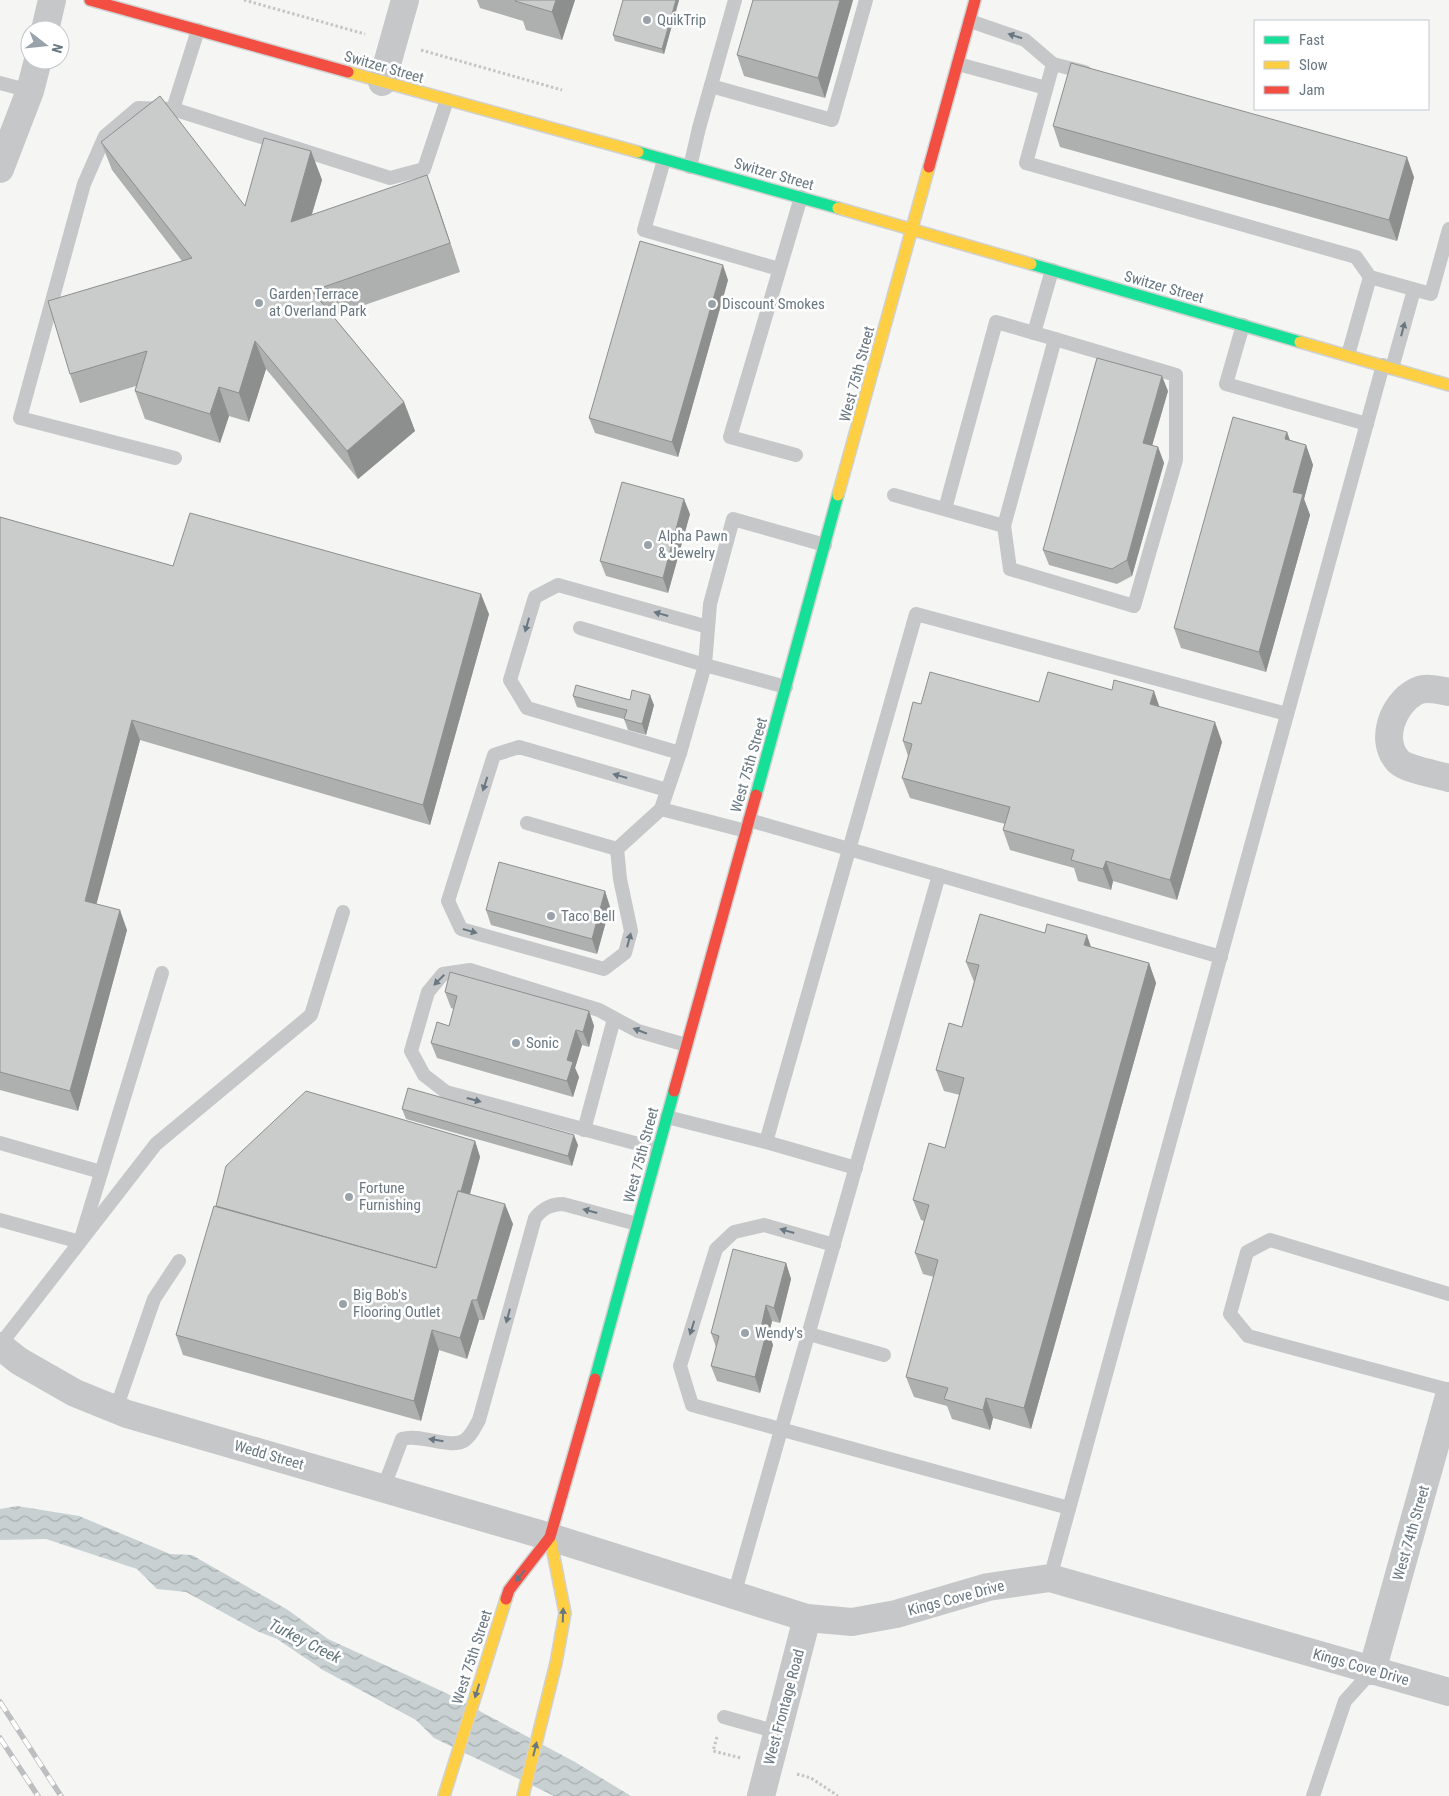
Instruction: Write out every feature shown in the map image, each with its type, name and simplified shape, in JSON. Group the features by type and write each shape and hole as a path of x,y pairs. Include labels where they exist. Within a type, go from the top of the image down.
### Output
{"main road":[{"name":"Switzer Street","path":"90,0 800,197 1449,384"},
{"name":"West 75th Street","path":"444,1796 509,1590 550,1537 976,0"},
{"name":"West 75th Street","path":"523,1796 556,1663 565,1613 550,1537"}],"street":[{"path":"47,20 52,0"},
{"path":"382,82 405,0"},
{"path":"0,169 30,91 35,70"},
{"path":"1449,692 1435,689 1417,691 1401,702 1392,720 1389,734 1391,750 1399,761 1407,766 1449,778"},
{"name":"Wedd Street","path":"0,1346 19,1361 75,1393 116,1409 550,1537"},
{"name":"West 74th Street","path":"1372,1670 1449,1396"},
{"name":"Kings Cove Drive","path":"550,1537 807,1618 852,1622 896,1614 988,1587 1050,1578 1449,1692"},
{"name":"West Frontage Road","path":"760,1796 807,1618"}],"lane":[{"path":"690,167 735,0"},
{"path":"711,86 832,120 866,0"},
{"path":"970,21 1025,40 1053,64 1099,76"},
{"path":"173,109 198,30"},
{"path":"958,64 1046,88"},
{"path":"1053,64 1026,163 1356,257 1370,277 1432,294 1449,229"},
{"path":"0,83 30,91"},
{"path":"175,458 20,418 84,184 104,136 138,108 173,109 390,178 424,169 447,100"},
{"path":"664,160 644,230 779,269"},
{"path":"796,455 730,437 800,197"},
{"path":"1034,333 1052,270"},
{"path":"1348,355 1370,277"},
{"path":"1050,1578 1367,424 1414,290"},
{"path":"944,509 996,322 1055,339 1176,375 1176,460 1134,606 1010,569 1004,526 1055,339"},
{"path":"1243,325 1226,384 1367,424"},
{"path":"894,495 1004,526"},
{"path":"617,849 661,809 680,753 705,665 710,604 733,519 825,545"},
{"path":"680,753 527,708 510,680 535,596 558,585 708,627"},
{"path":"766,1142 916,614 1287,714"},
{"path":"580,628 786,687"},
{"path":"617,849 620,879 631,931 625,953 604,970 461,929 448,901 494,755 519,747 667,790"},
{"path":"661,809 747,825 848,848 1221,956"},
{"path":"527,823 617,849"},
{"path":"734,1595 939,875"},
{"path":"0,1346 156,1144 311,1016 342,912"},
{"path":"658,1149 446,1092 424,1075 411,1051 428,992 443,974 470,970 599,1010 638,1031 686,1045"},
{"path":"80,1242 162,973"},
{"path":"584,1130 614,1019"},
{"path":"667,1117 766,1142 856,1168"},
{"path":"0,1143 102,1172"},
{"path":"383,1488 402,1439 415,1437 456,1443 464,1441 475,1428 479,1420 535,1218 541,1211 556,1204 563,1204 637,1224"},
{"path":"0,1220 80,1242"},
{"path":"834,1244 764,1225 734,1232 716,1249 680,1366 692,1405 1069,1508"},
{"path":"1449,1294 1270,1240 1248,1252 1230,1314 1248,1336 1449,1390"},
{"path":"116,1409 154,1299 179,1261"},
{"path":"809,1334 884,1355"},
{"path":"1313,1796 1345,1700 1372,1670"},
{"path":"724,1717 777,1732"}],"path":[{"path":"244,0 372,37"},
{"path":"416,49 562,90"}],"water":[{"name":"Turkey Creek","path":"17,1506 79,1516 170,1554 192,1555 288,1610 328,1639 446,1693 575,1762 631,1796 554,1796 434,1738 416,1720 323,1670 277,1639 257,1631 186,1592 157,1589 137,1569 46,1539 0,1540 0,1509"}],"building":[{"path":"516,0 556,0 552,12"},
{"name":"QuikTrip","path":"623,0 676,0 662,49 613,35"},
{"path":"753,0 840,0 818,78 737,55"},
{"path":"1071,63 1407,157 1389,220 1053,126"},
{"name":"Garden Terrace at Overland Park","path":"160,96 245,206 264,138 311,151 291,222 427,175 450,243 312,291 404,402 347,451 255,341 239,393 219,387 210,414 135,391 147,351 70,374 48,301 192,258 101,142"},
{"path":"640,241 723,265 672,442 589,418"},
{"path":"1097,358 1162,376 1143,443 1158,447 1127,560 1112,569 1043,550"},
{"path":"1233,417 1287,432 1285,439 1306,445 1293,492 1303,494 1259,652 1174,628"},
{"name":"Alpha Pawn & Jewelry","path":"622,482 684,499 663,578 600,561"},
{"path":"190,513 481,594 423,805 132,720 85,901 120,910 70,1091 0,1072 0,517 173,566"},
{"path":"930,672 1039,702 1048,672 1112,690 1114,680 1154,691 1150,704 1215,722 1170,880 1106,861 1103,869 1071,860 1074,850 1003,830 1010,807 902,778 912,744 903,741 913,702 921,704"},
{"path":"576,685 630,700 632,690 650,695 642,724 624,719 627,710 573,696"},
{"name":"Taco Bell","path":"499,862 605,891 592,939 486,910"},
{"path":"980,914 1045,933 1047,924 1087,935 1084,945 1149,963 1024,1408 986,1398 983,1410 944,1399 948,1388 906,1377 938,1260 915,1253 929,1205 913,1200 929,1143 945,1148 964,1078 936,1070 949,1023 962,1027 979,965 966,962"},
{"name":"Sonic","path":"450,972 589,1011 583,1032 576,1030 567,1060 573,1062 567,1081 431,1043 437,1022 449,1026 457,996 445,992"},
{"path":"408,1088 574,1135 568,1156 402,1109"},
{"name":"Fortune Furnishing","path":"306,1091 475,1141 461,1191 458,1191 436,1268 216,1206 226,1166"},
{"name":"Big Bob's Flooring Outlet","path":"458,1191 505,1204 477,1300 472,1300 460,1338 432,1330 414,1401 176,1335 214,1206 436,1268"},
{"name":"Wendy's","path":"733,1249 786,1263 774,1308 766,1305 761,1328 767,1330 755,1377 711,1366 719,1336 711,1333"}],"railway":[{"path":"0,1702 61,1796"},
{"path":"0,1738 38,1796"}],"traffic: fast":[{"path":"638,152 838,208"},
{"path":"1031,264 1300,342"},
{"path":"756,795 838,495"},
{"path":"595,1379 674,1091"}],"traffic: slow":[{"path":"348,72 638,152"},
{"path":"838,495 929,167"},
{"path":"838,208 1031,264"},
{"path":"1300,342 1449,385"},
{"path":"523,1796 556,1663 565,1613 550,1537"},
{"path":"444,1796 506,1599"}],"traffic: jam":[{"path":"90,0 348,72"},
{"path":"929,167 975,0"},
{"path":"674,1091 756,795"},
{"path":"506,1599 509,1590 550,1537 595,1379"}],"place":[{"name":"QuikTrip","path":"647,20"},
{"name":"Garden Terrace at Overland Park","path":"259,303"},
{"name":"Discount Smokes","path":"712,304"},
{"name":"Alpha Pawn & Jewelry","path":"648,545"},
{"name":"Taco Bell","path":"551,916"},
{"name":"Sonic","path":"516,1043"},
{"name":"Fortune Furnishing","path":"349,1197"},
{"name":"Big Bob's Flooring Outlet","path":"343,1304"},
{"name":"Wendy's","path":"745,1333"}]}
